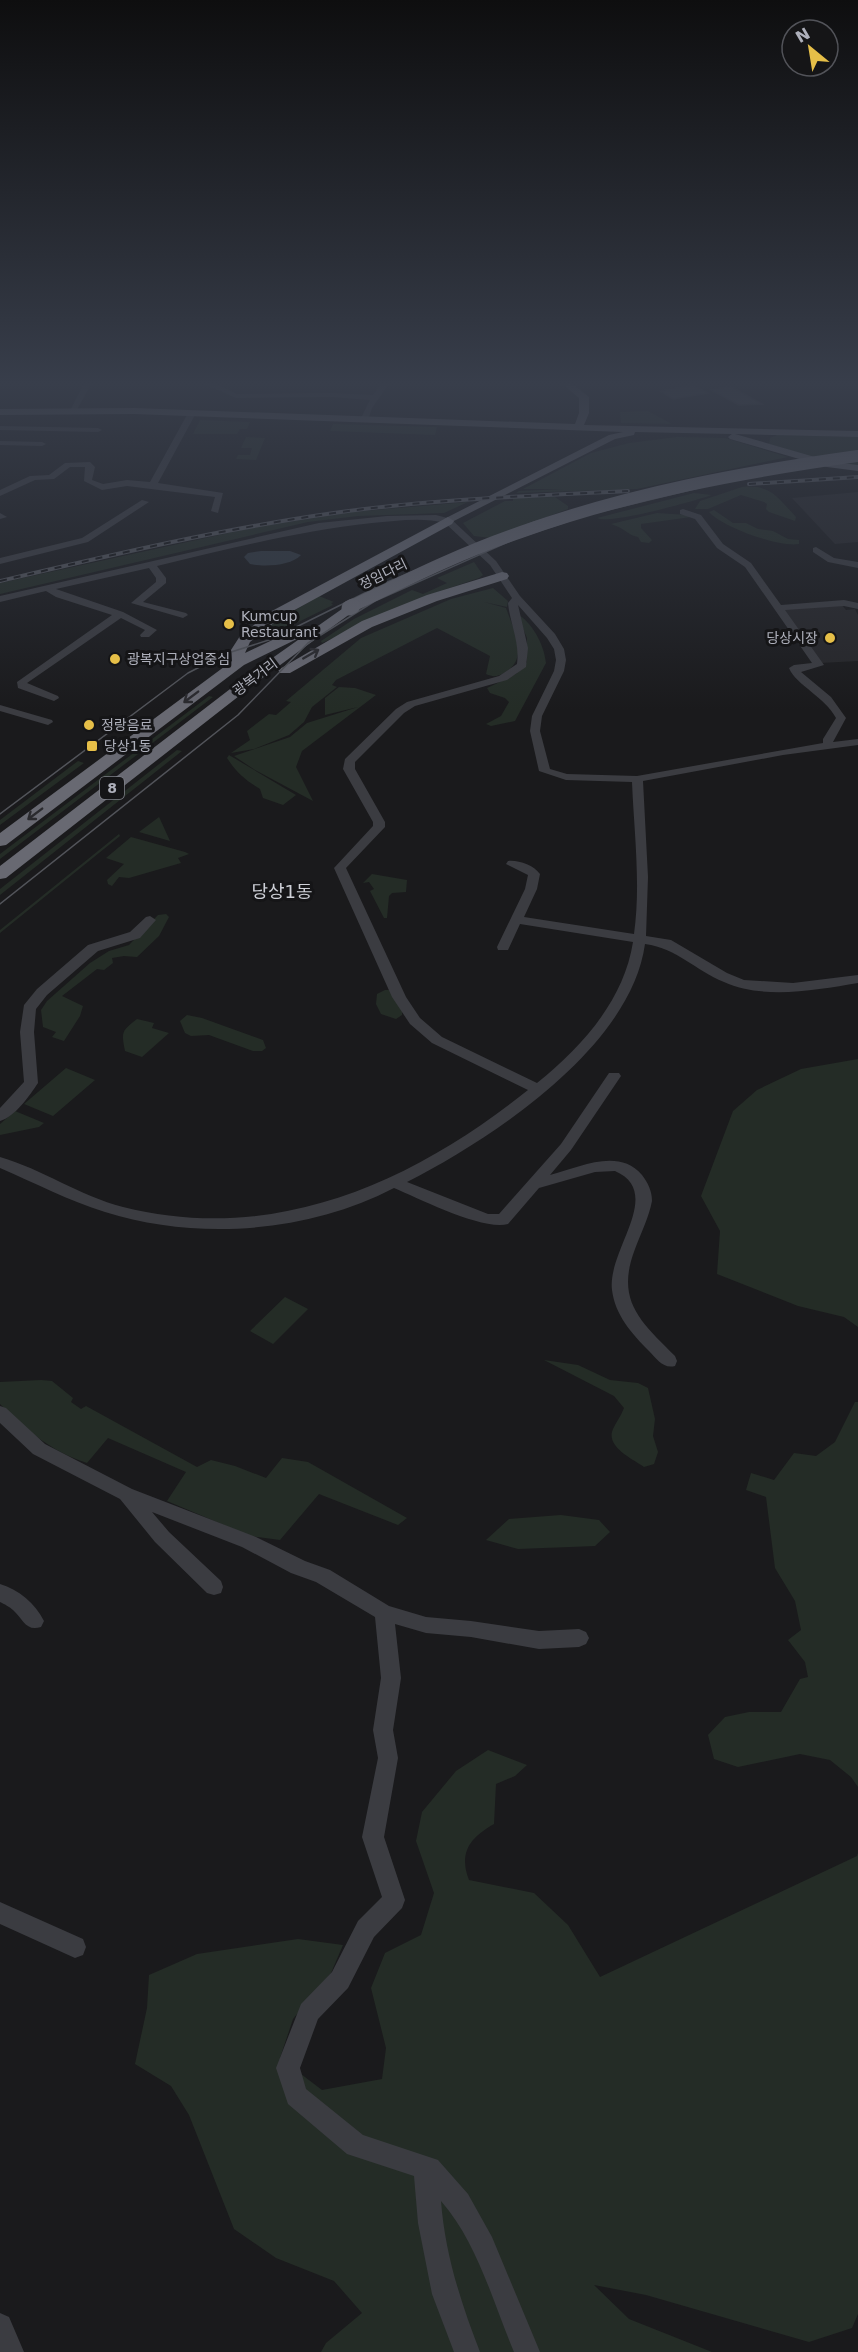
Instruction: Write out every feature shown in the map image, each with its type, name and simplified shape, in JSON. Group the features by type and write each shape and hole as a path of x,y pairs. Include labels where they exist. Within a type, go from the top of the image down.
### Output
{"highway":[{"name":"정임다리","path":"349,608 412,577 491,543 555,520 667,491"},
{"path":"239,662 238,650 245,639 275,615 448,521"},
{"path":"223,701 267,682 319,649 367,624 432,598 502,576"},
{"name":"광복거리","path":"0,841 239,662 349,608"},
{"name":"광복거리","path":"0,874 223,701 349,608"}],"main road":[{"path":"448,521 507,491"}],"street":[{"path":"192,491 220,495 214,511"},
{"path":"0,561 85,540 145,502"},
{"path":"683,512 696,515 703,520 721,547 736,554 748,565 819,665 794,668 796,673 826,696 841,718 828,739 828,746"},
{"path":"0,599 343,522 405,519 448,521 482,552 517,598 551,636 559,649 559,671 537,716 535,731 545,771 566,777 637,779 858,742"},
{"path":"816,550 831,560 858,565"},
{"path":"150,564 161,578 161,583 136,603 183,615"},
{"path":"47,588 60,595 120,614 152,630 145,635"},
{"path":"517,598 513,603 513,609 524,641 522,665 503,678 411,704 392,718 349,761 350,769 379,822 379,827 340,868 399,997 410,1016 425,1032 437,1040 540,1090"},
{"path":"778,608 844,603 858,606"},
{"path":"54,698 22,686 21,682 120,614"},
{"path":"0,708 48,722"},
{"path":"0,1162 111,1209 196,1223 246,1221 297,1214 347,1202 395,1183 430,1164 540,1090 584,1045 619,1000 631,975 643,922 637,779"},
{"path":"503,947 531,889 534,874 530,870 512,864"},
{"path":"0,1116 31,1083 27,1032 29,1008 42,992 93,948 125,939 135,934 150,920"},
{"path":"517,920 640,941 666,943 687,952 731,980 751,985 816,986 858,979"},
{"path":"395,1183 486,1219 503,1220 537,1184 566,1147 614,1076"},
{"path":"537,1184 599,1167 612,1166 622,1167 637,1180 645,1200 619,1271 620,1291 630,1319 643,1336 669,1361"},
{"path":"0,1413 39,1449 126,1494 249,1542 298,1567 323,1576 384,1613 426,1625 539,1640 579,1638"},
{"path":"126,1494 162,1537 214,1587"},
{"path":"0,1592 19,1603 34,1622"},
{"path":"384,1613 391,1678 383,1730 388,1758 373,1838 394,1900 366,1929 340,1980 309,2013 288,2068 296,2096 356,2145 426,2167 459,2203 478,2237 527,2352"},
{"path":"0,1913 75,1947"},
{"path":"426,2167 430,2223 443,2284 467,2352"},
{"path":"0,2325 11,2352"}],"shaded area":[{"path":"524,491 584,491 516,493"},
{"path":"731,491 768,491 779,498 796,517 795,521 769,512 764,502 741,495 708,509 695,509 700,501"},
{"path":"858,492 858,542 835,544 792,498"},
{"path":"694,493 712,495 634,515 597,518"},
{"path":"555,497 568,506 568,509 491,538 474,536 463,523 505,501 513,501 513,498"},
{"path":"468,502 444,513 358,516 308,522 0,594 0,583 251,528 352,512"},
{"path":"714,510 733,523 746,523 758,529 773,531 788,539 799,540 799,544 779,543 738,530 709,512"},
{"path":"657,513 691,517 641,524 641,528 652,540 649,543 641,542 638,537 611,524"},
{"path":"290,551 301,555 291,561 270,565 250,564 244,557 248,553"},
{"path":"474,562 483,575 479,578 426,596 322,643 321,641 354,619 412,590 423,594 447,583 437,578"},
{"path":"493,588 508,601 507,607 484,602 506,608 518,643 516,660 512,667 504,673 495,676 486,674 490,656 437,628 336,680 332,685 337,687 312,707 304,722 289,735 254,749 231,753 250,740 247,731 269,714 276,715 291,702 286,701 361,638 451,599"},
{"path":"319,596 334,602 331,603 333,605 272,635 260,631"},
{"name":"당상시장","path":"841,604 846,610 855,609 858,615 858,661 820,663 782,609"},
{"path":"516,613 536,634 543,648 546,663 515,721 491,726 486,724 501,716 509,702 505,698 490,693 487,688 516,674 527,662 527,638"},
{"path":"339,687 355,688 376,695 302,751 296,767 313,801 234,756 290,737 307,723 358,707 325,715 325,698"},
{"path":"209,696 213,697 0,859 0,854"},
{"path":"177,750 182,751 0,895 0,889"},
{"path":"229,755 296,795 283,805 263,798 260,789 245,779 234,767 227,758"},
{"path":"78,761 84,763 0,825 0,820"},
{"path":"159,817 160,819 170,841 139,832"},
{"path":"119,834 120,836 0,933 0,930"},
{"path":"131,837 189,854 178,858 181,863 129,878 119,877 112,886 107,880 124,864 106,858"},
{"path":"372,874 407,880 406,892 392,893 389,896 387,918 384,918 370,891 374,889 369,882 363,883"},
{"path":"166,914 169,917 159,936 137,957 112,958 113,963 104,970 97,969 62,996 83,1006 80,1016 64,1041 52,1037 56,1032 43,1027 41,1010 47,1001 90,963 109,951 129,945 158,915"},
{"path":"385,990 392,990 402,1010 402,1015 396,1019 381,1014 376,1004 377,994"},
{"path":"187,1015 202,1018 263,1040 266,1048 262,1051 253,1051 209,1035 191,1036 185,1033 180,1021"},
{"path":"137,1019 154,1023 152,1028 169,1033 142,1057 125,1051 124,1044 124,1032"},
{"path":"858,1059 858,1327 844,1317 798,1306 717,1274 720,1231 701,1196 733,1111 757,1090 801,1069"},
{"path":"66,1068 95,1080 53,1116 24,1104"},
{"path":"15,1111 44,1123 39,1127 0,1135 0,1124"},
{"path":"285,1297 308,1309 273,1344 250,1331"},
{"path":"544,1360 578,1365 610,1380 638,1383 648,1388 655,1419 653,1436 658,1452 654,1464 644,1467 616,1447 612,1435 613,1429 624,1408 614,1396"},
{"path":"52,1381 73,1398 71,1402 81,1409 86,1406 197,1467 211,1460 266,1478 282,1458 308,1462 407,1518 398,1525 319,1494 280,1540 250,1536 167,1501 186,1472 108,1438 87,1463 62,1453 40,1439 0,1404 0,1382"},
{"path":"855,1402 858,1402 858,1787 851,1777 830,1760 800,1754 738,1767 714,1759 708,1735 725,1717 749,1712 781,1712 800,1679 808,1677 805,1662 788,1640 801,1630 795,1601 775,1568 766,1497 746,1490 751,1473 774,1480 794,1453 816,1456 835,1442"},
{"path":"561,1515 599,1520 610,1532 595,1546 518,1549 486,1540 509,1519"},
{"path":"488,1750 527,1765 515,1776 496,1784 494,1824 473,1840 466,1853 466,1870 469,1880 534,1893 568,1925 600,1977 857,1856 858,1853 858,2314 852,2328 809,2342 646,2295 594,2285 629,2319 712,2352 321,2352 326,2343 362,2313 334,2281 276,2258 234,2229 189,2115 171,2086 135,2064 147,2008 149,1975 197,1954 298,1939 343,1945 331,1973 293,2019 280,2058 322,2090 382,2079 386,2048 371,1988 385,1953 421,1935 434,1893 416,1841 422,1812 456,1771"}],"tram line":[{"path":"0,904 238,715 308,643 375,601 515,539 587,515 687,491"},
{"path":"0,814 188,673 225,654 272,639 385,583 534,522 628,495"}],"railway":[{"path":"0,581 125,552 292,519 444,501 628,491"}],"place":[{"name":"Kumcup Restaurant","path":"229,624"},
{"name":"당상시장","path":"830,638"},
{"name":"광복지구상업중심","path":"115,659"},
{"name":"정랑음료","path":"89,725"},
{"name":"당상1동","path":"92,746"}],"district":[{"name":"당상1동","path":"282,892"}]}
